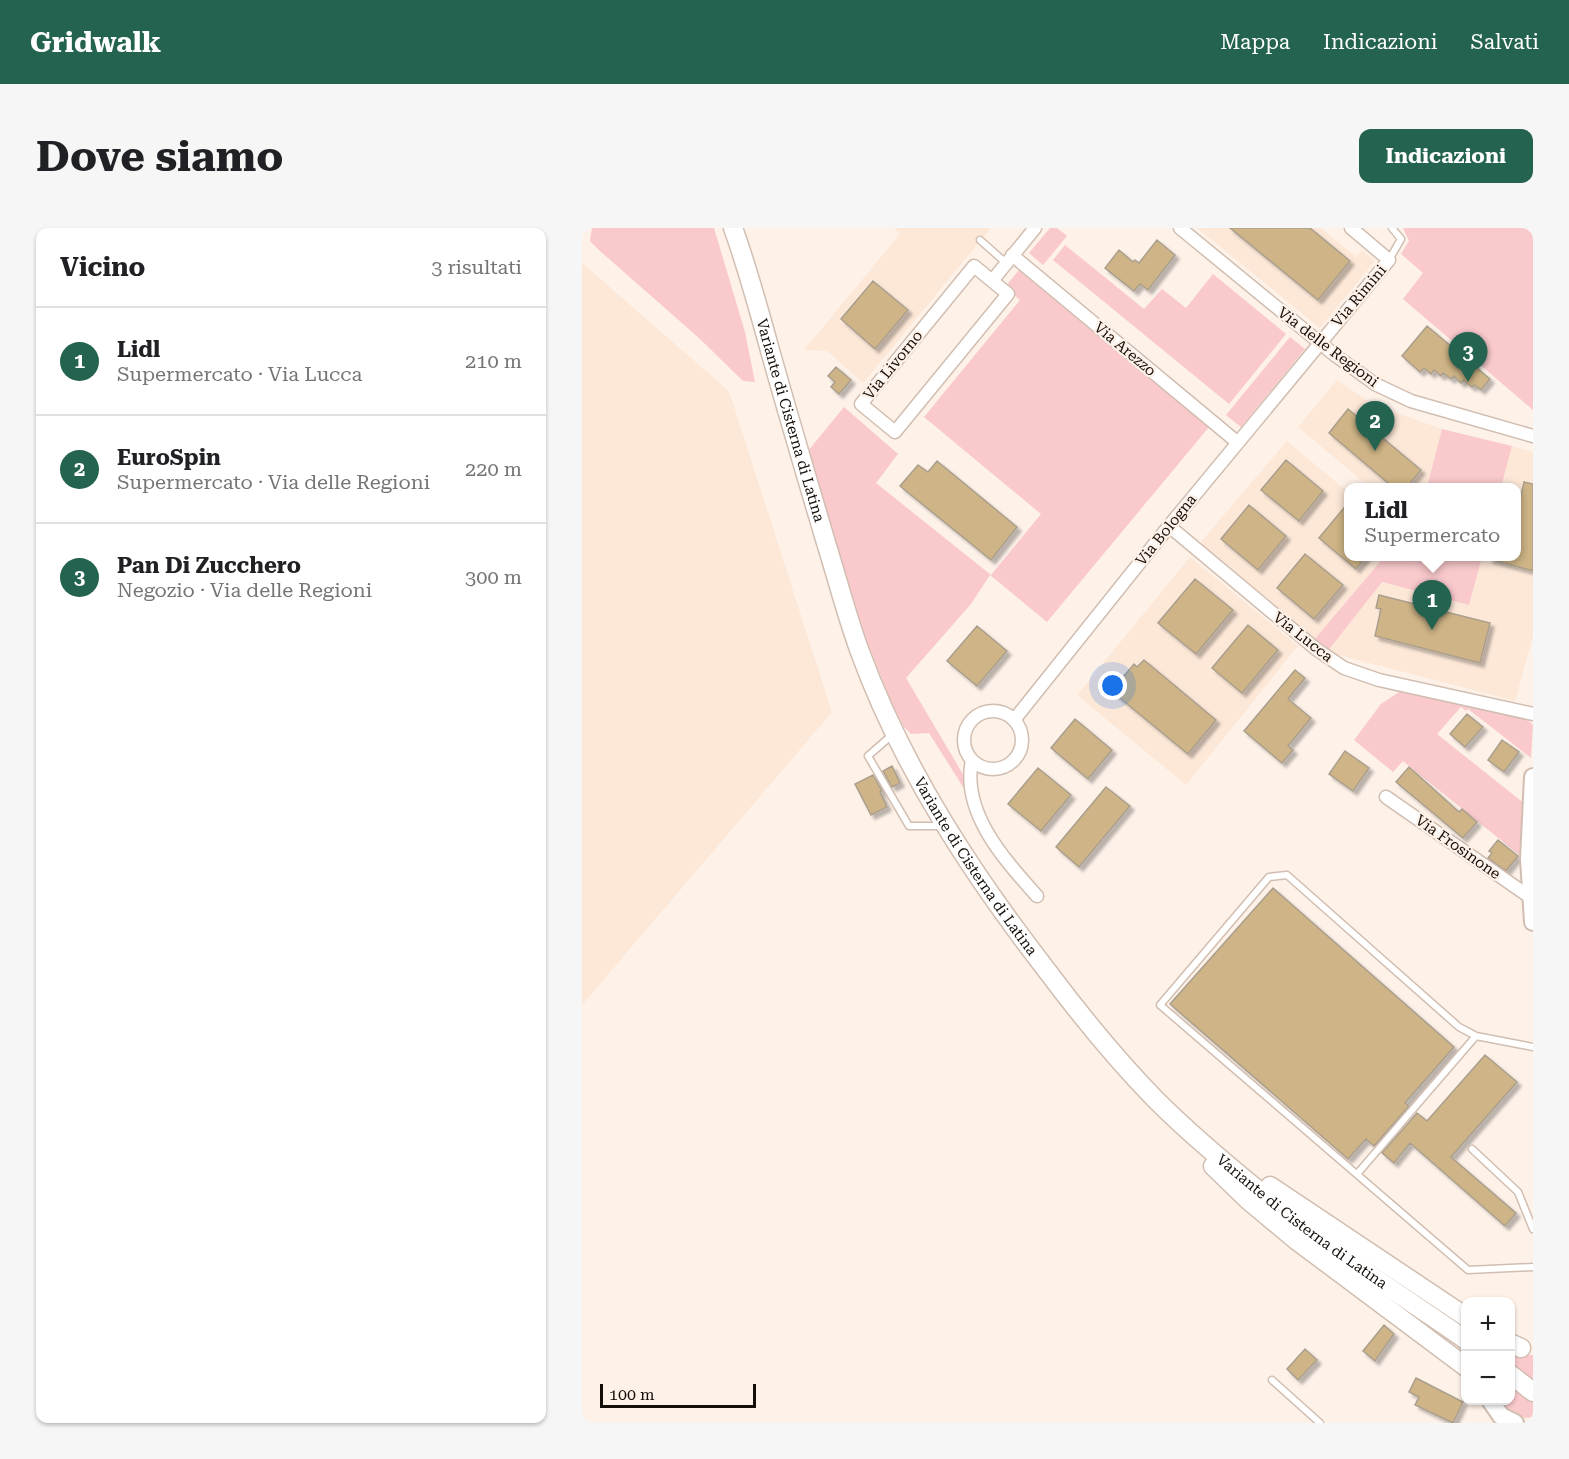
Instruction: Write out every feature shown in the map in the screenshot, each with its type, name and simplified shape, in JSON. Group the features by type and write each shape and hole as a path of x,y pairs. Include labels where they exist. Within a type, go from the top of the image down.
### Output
{"main road":[{"name":"Variante di Cisterna di Latina","path":"733,228 854,633 874,686 895,733 946,826 995,901 1083,1017 1155,1099 1263,1195 1353,1264 1461,1337"},
{"path":"1533,777 1529,842 1533,922"},
{"path":"1155,1099 1287,1198 1461,1314"},
{"path":"1155,1099 1207,1159 1254,1205 1306,1248 1461,1364"},
{"path":"1515,1378 1533,1392"},
{"path":"1493,1411 1515,1423"}],"street":[{"path":"992,281 1035,228"},
{"name":"Via delle Regioni","path":"1180,228 1363,376 1403,398 1533,436"},
{"name":"Via Rimini","path":"1320,343 1389,260 1351,228"},
{"name":"Via Arezzo","path":"1009,259 1238,442"},
{"name":"Via Livorno","path":"974,266 992,281 1008,294 895,432 861,404 974,266"},
{"name":"Via Bologna","path":"1014,720 1169,526 1320,343"},
{"name":"Via Lucca","path":"1169,526 1316,649 1344,668 1379,680 1533,714"},
{"path":"996,711 1014,720 1023,738 1022,748 1017,758 1010,765 1000,769 990,770 980,767 966,752 965,732 969,723 986,712 996,711"},
{"path":"972,760 969,778 981,819 1010,866 1036,897"},
{"name":"Via Frosinone","path":"1386,797 1530,897"}],"lane":[{"path":"1389,260 1401,239 1392,228"},
{"path":"980,240 1009,259"},
{"path":"895,733 868,756 909,826 946,826"},
{"path":"1533,1047 1476,1036 1459,1027 1287,875 1269,877 1160,1005 1468,1270 1533,1267"},
{"path":"1357,1174 1476,1036"},
{"path":"1472,1149 1518,1192 1533,1229"},
{"path":"1272,1380 1320,1423"}],"shaded area":[{"path":"592,228 714,228 745,332 755,382 743,381 699,338 600,251 590,241"},
{"path":"894,228 991,228 863,383 827,351 804,350 900,234"},
{"path":"1050,228 1057,228 1067,236 1043,265 1029,253"},
{"path":"1197,228 1321,228 1356,257 1362,250 1375,261 1320,328"},
{"path":"1403,228 1533,228 1533,410 1403,299 1423,273 1401,254 1409,241"},
{"path":"1065,245 1144,309 1162,289 1186,308 1213,274 1286,334 1229,404 1053,260"},
{"path":"582,263 729,391 832,712 582,1005"},
{"path":"1019,270 1209,427 1047,622 990,575 971,604 906,678 964,776 965,790 929,733 911,734 903,726 893,706 855,613 808,451 844,407 898,454 876,483 991,575 1041,514 924,417 1020,300 1005,287"},
{"path":"1290,337 1305,349 1241,427 1226,415"},
{"path":"1337,380 1383,408 1442,429 1428,483 1365,483 1298,427"},
{"path":"1442,429 1512,446 1502,483 1428,483"},
{"path":"1287,441 1344,489 1344,561 1381,561 1314,640 1200,543"},
{"path":"1512,446 1533,452 1533,636 1515,701 1327,652 1381,582 1469,605 1481,561 1521,561 1521,483 1502,483"},
{"path":"1190,557 1298,646 1186,785 1077,695"},
{"path":"1381,561 1481,561 1469,605 1382,582 1327,652 1314,640"},
{"path":"1402,690 1527,719 1533,725 1531,758 1468,709 1466,711 1461,707 1437,734 1525,804 1523,858 1403,761 1393,772 1354,740 1381,704"},
{"path":"1515,1355 1533,1355 1533,1417 1512,1415 1500,1405 1515,1405"}],"building":[{"path":"1230,228 1310,228 1350,261 1318,300"},
{"path":"1157,240 1175,255 1148,290 1140,284 1134,291 1105,268 1119,250 1133,262 1135,260 1139,263"},
{"path":"873,281 908,310 875,349 841,319"},
{"path":"1427,326 1490,379 1481,390 1463,380 1461,383 1454,376 1451,379 1443,373 1441,376 1434,370 1431,374 1424,368 1420,372 1402,356"},
{"path":"836,367 851,380 839,394 831,387 835,382 828,376"},
{"path":"1348,409 1421,470 1410,483 1388,483 1329,433"},
{"path":"1286,460 1323,491 1299,521 1261,490"},
{"path":"937,461 1017,527 991,560 900,486 918,465 928,472"},
{"path":"1524,482 1533,484 1533,571 1496,561 1521,561 1521,496"},
{"path":"1249,505 1286,536 1258,570 1221,539"},
{"path":"1344,508 1344,559 1319,538"},
{"path":"1305,554 1343,585 1314,619 1277,588"},
{"path":"1346,561 1363,561 1356,569"},
{"path":"1195,579 1233,610 1196,654 1158,623"},
{"path":"1379,595 1490,623 1480,663 1375,636 1381,609 1376,608"},
{"path":"1248,625 1278,650 1242,693 1212,668"},
{"path":"977,626 1007,651 977,686 947,661"},
{"path":"1144,660 1216,720 1188,754 1115,694 1121,686 1118,683 1134,664 1137,667"},
{"path":"1295,670 1305,678 1288,699 1311,718 1288,746 1293,750 1282,763 1244,731"},
{"path":"1467,714 1483,727 1465,747 1450,734"},
{"path":"1075,719 1112,750 1088,779 1051,748"},
{"path":"1502,740 1519,752 1504,772 1488,760"},
{"path":"1345,751 1369,768 1353,791 1329,774"},
{"path":"892,766 900,783 892,787 883,771"},
{"path":"1409,767 1459,812 1462,809 1477,822 1463,838 1396,782"},
{"path":"1038,768 1071,795 1041,831 1008,804"},
{"path":"873,775 882,791 880,792 887,807 871,815 855,784"},
{"path":"1106,787 1130,806 1079,867 1056,847"},
{"path":"1498,840 1518,856 1506,871 1488,858 1492,853 1489,851"},
{"path":"1273,888 1454,1047 1405,1103 1409,1106 1374,1146 1366,1139 1348,1159 1170,1004"},
{"path":"1485,1055 1517,1082 1451,1157 1516,1213 1505,1226 1410,1143 1394,1163 1382,1153 1417,1113 1427,1121"},
{"path":"1384,1325 1394,1334 1375,1361 1363,1351"},
{"path":"1305,1349 1317,1360 1298,1380 1287,1369"},
{"path":"1416,1378 1461,1401 1462,1405 1453,1423 1415,1405 1419,1397 1409,1392"}],"place":[{"name":"Pan Di Zucchero","path":"1468,382"},
{"name":"EuroSpin","path":"1375,451"},
{"name":"Lidl","path":"1432,630"}]}
